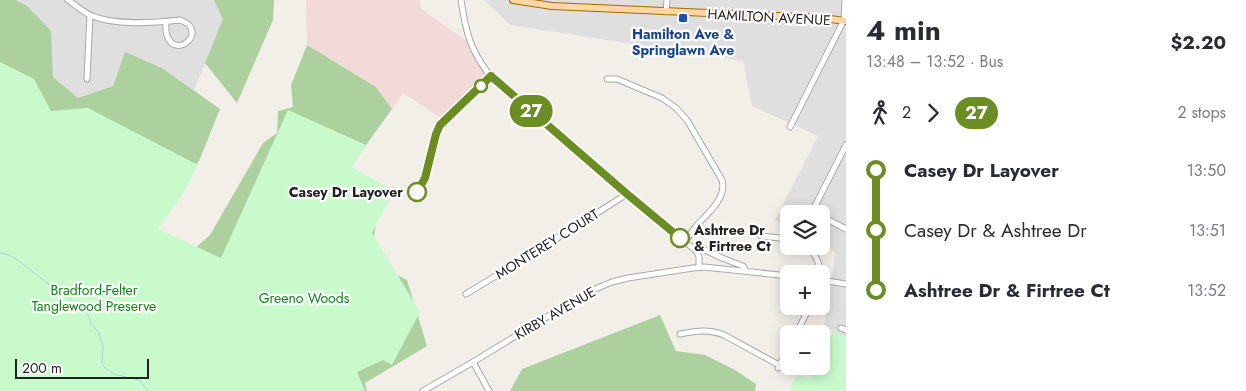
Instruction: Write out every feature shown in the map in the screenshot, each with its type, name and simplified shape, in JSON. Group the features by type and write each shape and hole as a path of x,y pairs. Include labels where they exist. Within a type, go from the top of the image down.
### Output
{"main road":[{"name":"HAMILTON AVENUE","path":"513,0 552,6 824,18 845,21"}],"street":[{"path":"68,0 90,15 109,21 166,22 180,20 189,25 192,37 183,45 172,43 166,35 166,22"},
{"path":"461,0 470,43 482,65 491,76 627,194 693,248 699,257 699,267"},
{"path":"595,0 595,8"},
{"path":"666,12 667,0"},
{"path":"790,127 845,21 845,0"},
{"path":"87,79 90,15"},
{"path":"416,196 425,178 440,125 491,76"},
{"path":"607,79 617,79 653,94 676,108 687,120 722,180 724,188 720,199 685,242"},
{"path":"818,205 845,148"},
{"name":"MONTEREY COURT","path":"466,294 627,194"},
{"path":"830,221 846,229"},
{"path":"761,236 780,238"},
{"path":"693,248 703,249 743,266 746,271"},
{"name":"KIRBY AVENUE","path":"423,391 582,294 602,286 628,278 699,267 780,275"},
{"path":"830,281 846,284"},
{"path":"680,334 702,331 724,335 779,367 780,365"},
{"path":"473,362 489,391"}],"shaded area":[{"path":"0,0 223,0 229,5 182,120 0,126"},
{"path":"306,0 420,0 421,9 470,43 491,77 444,120 403,93 392,109 376,87 307,45"},
{"path":"484,0 846,0 846,337 830,328 830,325 824,324 826,315 830,315 830,296 835,252 830,250 830,205 783,205 818,136 752,106 743,61 510,25"},
{"path":"780,210 780,222 775,220"}],"green space":[{"name":"Bradford-Felter Tanglewood Preserve","path":"0,0 16,0 27,6 51,31 53,77 78,98 113,86 125,52 162,68 220,109 199,161 142,234 178,263 210,235 263,143 277,133 278,111 293,107 291,85 307,45 376,87 392,109 348,170 381,192 370,262 407,280 427,346 365,383 367,391 0,391"},
{"path":"214,0 274,0 273,20 237,103 205,63 223,19"},
{"name":"Bradford-Felter Tanglewood Preserve","path":"0,62 34,79 51,111 88,108 198,165 184,192 158,229 221,258 288,110 366,145 352,167 394,191 372,233 420,312 392,365 383,360 357,372 365,391 0,391"},
{"path":"660,315 676,351 705,355 735,370 756,384 755,391 510,391 522,369"},
{"path":"834,331 846,337 846,391 789,391 797,375 808,379 810,375 830,375 830,338"}],"waterway":[{"path":"0,253 9,255 19,261 52,287 86,310 91,323 99,333 103,347 103,366 114,374 139,380 148,391"}],"bus line":[{"name":"27","path":"417,192 425,178 437,130 440,125 491,76 680,238"}],"place":[{"name":"Hamilton Ave & Springlawn Ave","path":"683,18"},
{"name":"Casey Dr Layover","path":"417,192"},
{"name":"Ashtree Dr & Firtree Ct","path":"680,238"}],"park label":[{"name":"Greeno Woods","path":"304,298"}]}
